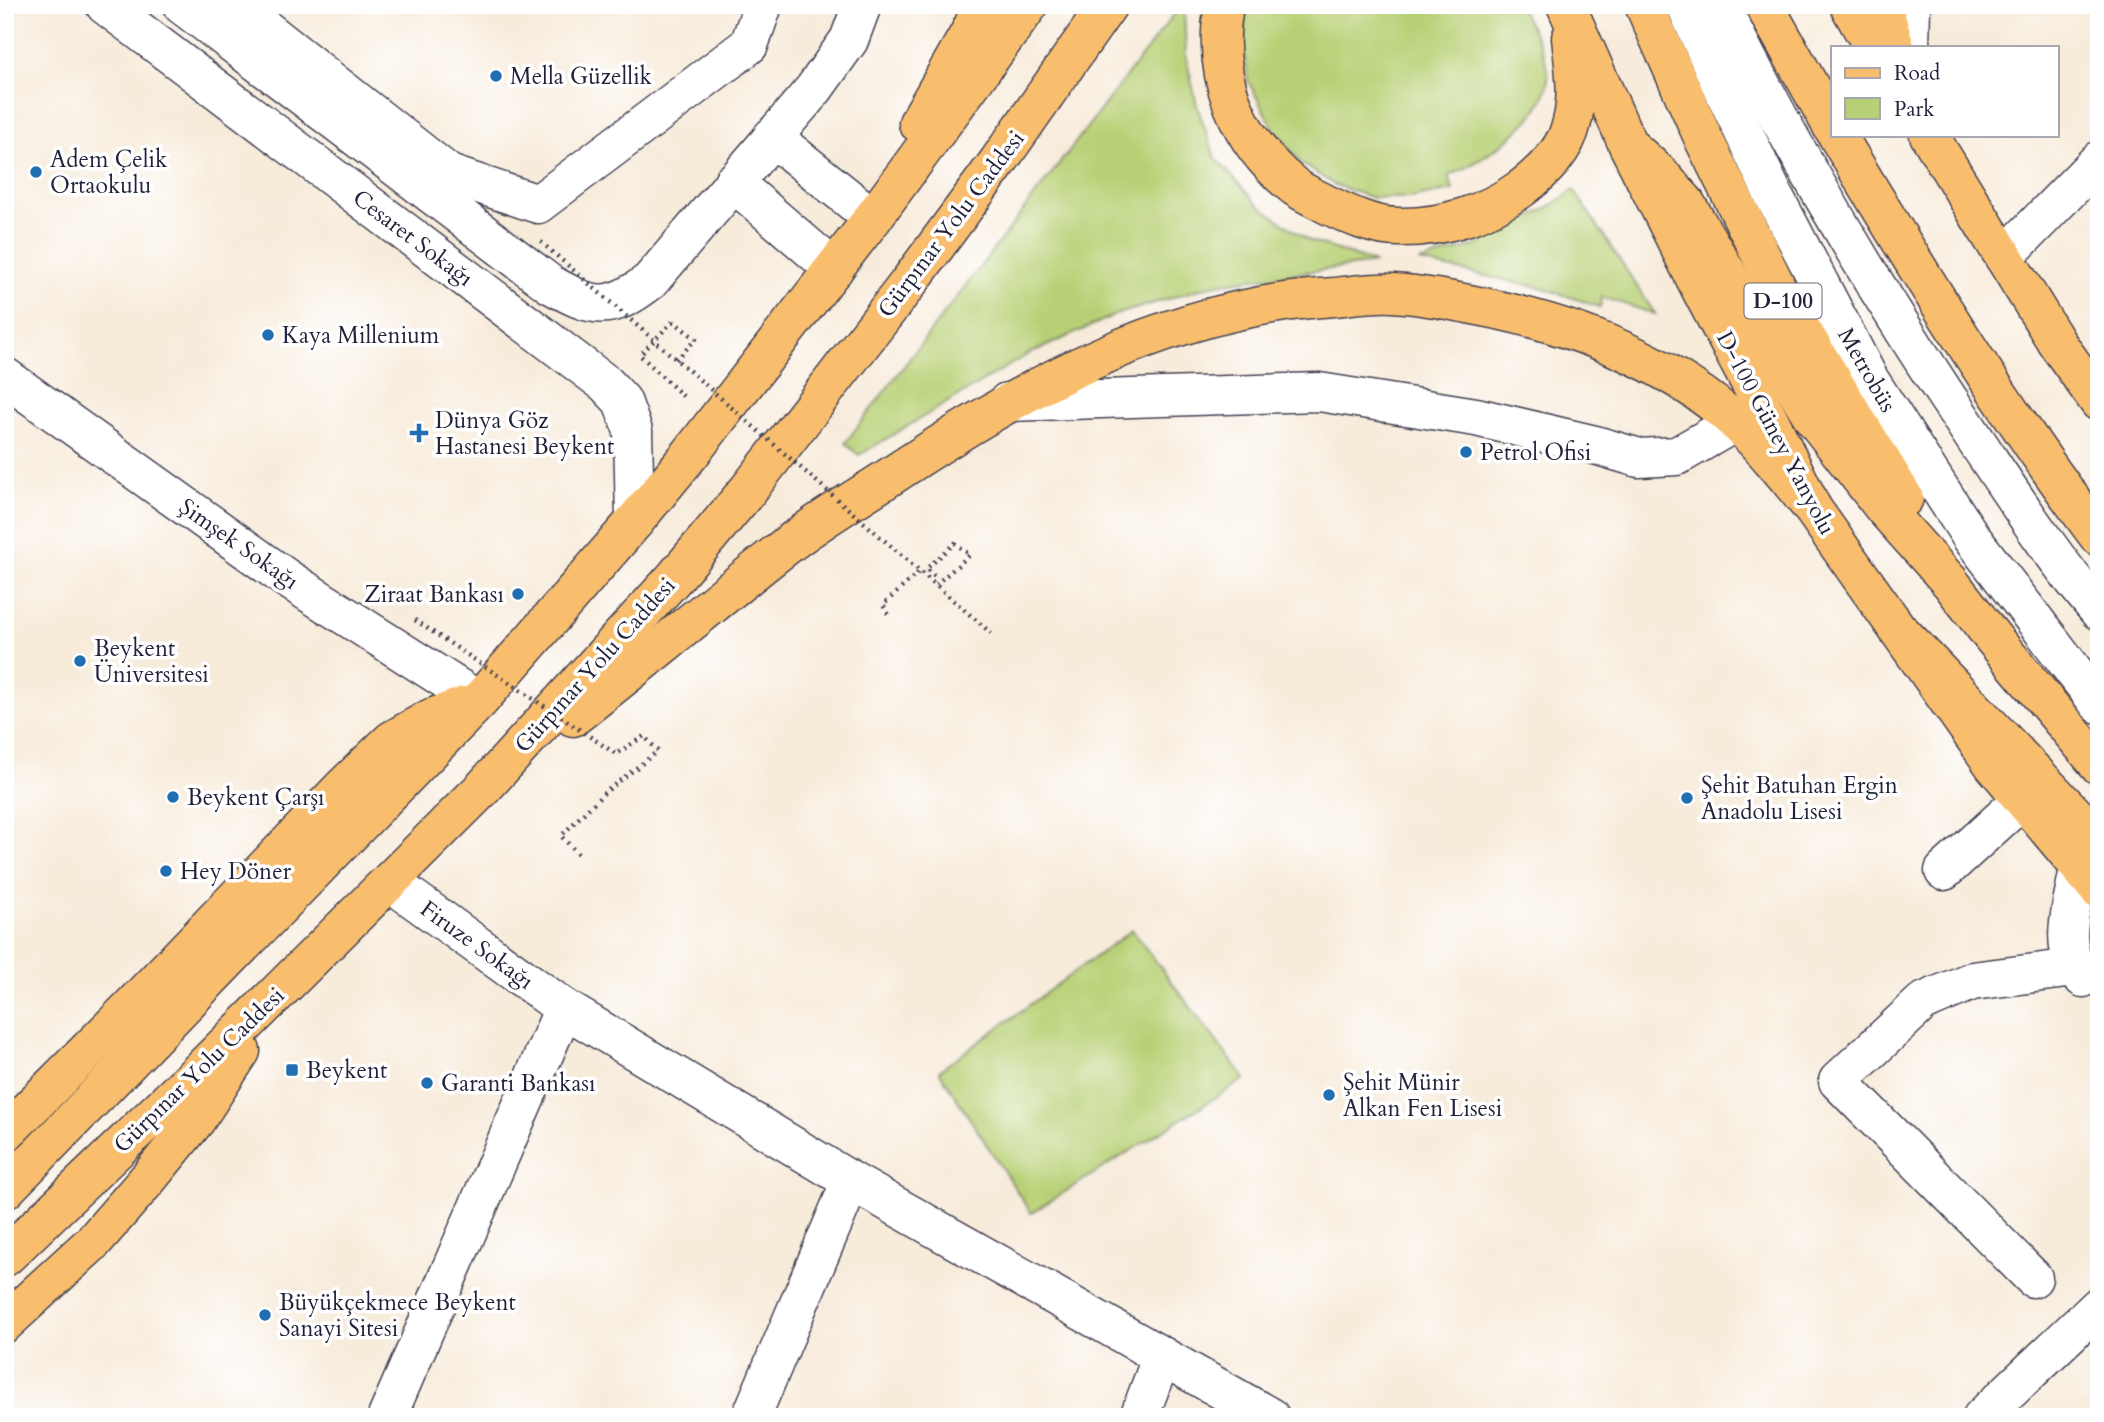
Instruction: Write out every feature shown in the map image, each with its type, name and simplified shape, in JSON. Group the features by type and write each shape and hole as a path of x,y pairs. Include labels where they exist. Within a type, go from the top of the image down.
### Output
{"main road":[{"path":"873,218 925,109 983,5"},
{"path":"5,1190 479,701 635,521 834,269 1030,5"},
{"name":"Gürpınar Yolu Caddesi","path":"5,1257 390,882 482,789 595,667 748,490 916,274 1108,5"},
{"path":"1224,5 1222,69 1235,116 1262,157 1297,189 1353,217 1396,227 1449,223 1500,204 1542,173 1563,146 1573,122 1575,77 1570,29 1564,5"},
{"name":"D-100 Güney Yanyolu","path":"1564,5 1628,145 1812,508 1950,705 2022,799 2092,866"},
{"name":"D-100","path":"1644,5 1705,142 1782,298 1927,536 1950,582 2099,765"},
{"path":"1764,5 1831,124"},
{"path":"1849,5 1872,46"},
{"path":"1882,5 1895,46"},
{"path":"1838,136 1918,272 2041,459 2099,537"},
{"path":"1930,136 2057,343 2099,402"},
{"path":"1628,145 1659,173 1685,202 1812,416 1883,507 1950,582"},
{"path":"482,789 789,543 1007,402 1111,351 1195,320 1290,299 1390,293 1468,304 1537,319 1633,355 1696,391 1736,422 1769,455 1812,508"},
{"path":"1901,632 2092,866"},
{"path":"5,1133 392,740 431,718 479,701"},
{"path":"5,1323 93,1242 197,1121 233,1065 267,1003"}],"street":[{"name":"Cesaret Sokağı","path":"105,5 606,384 622,401 633,430 635,521"},
{"path":"182,5 550,284 577,299 597,304 625,300 650,281 814,89 849,40 862,5"},
{"path":"235,5 449,174 538,204 750,46 762,5"},
{"name":"Metrobüs","path":"1686,5 1774,196 1869,379 1970,537 2099,704"},
{"path":"1720,5 1829,208 1913,348 2016,500 2099,611"},
{"path":"1910,46 1911,5"},
{"path":"772,137 873,218"},
{"path":"2004,257 2099,160"},
{"path":"733,182 834,269"},
{"name":"Şimşek Sokağı","path":"5,377 286,578 479,701"},
{"path":"1007,402 1319,392 1476,417 1639,458 1677,456 1736,422"},
{"path":"1944,871 2022,799"},
{"path":"2033,1278 1838,1081 1923,1002 1972,981 2079,973 2068,947 2068,928 2092,866"},
{"name":"Firuze Sokağı","path":"390,882 564,1008 851,1181 1270,1417"},
{"path":"387,1417 564,1008"},
{"path":"751,1417 851,1181"},
{"path":"1982,1417 2099,1306"},
{"path":"1139,1417 1162,1356"}],"path":[{"path":"541,242 991,633"},
{"path":"637,291 696,339 676,360"},
{"path":"673,321 640,355 687,400"},
{"path":"934,576 926,569 955,543 970,555 936,584"},
{"path":"888,614 883,605 920,571"},
{"path":"415,620 617,754 644,736 658,751 604,793 561,836 578,854"}],"green space":[{"path":"1181,5 1184,5 1186,56 1197,106 1215,157 1257,204 1308,240 1375,263 1216,284 1115,315 1027,355 859,455 845,443"},
{"path":"1246,5 1519,5 1537,39 1547,67 1545,92 1538,107 1512,136 1479,160 1449,176 1453,190 1410,198 1373,198 1335,185 1302,164 1274,129 1248,81 1244,51"},
{"path":"1574,190 1655,314 1602,297 1600,307 1543,288 1419,262 1475,246 1550,207"},
{"path":"1132,930 1245,1079 1031,1213 939,1071"}],"place":[{"name":"Mella Güzellik","path":"496,76"},
{"name":"Adem Çelik Ortaokulu","path":"36,172"},
{"name":"Kaya Millenium","path":"268,335"},
{"name":"Dünya Göz Hastanesi Beykent","path":"419,433"},
{"name":"Petrol Ofisi","path":"1466,452"},
{"name":"Ziraat Bankası","path":"518,594"},
{"name":"Beykent Üniversitesi","path":"80,661"},
{"name":"Beykent Çarşı","path":"173,797"},
{"name":"Şehit Batuhan Ergin Anadolu Lisesi","path":"1687,798"},
{"name":"Hey Döner","path":"166,871"},
{"name":"Beykent","path":"292,1070"},
{"name":"Garanti Bankası","path":"427,1083"},
{"name":"Şehit Münir Alkan Fen Lisesi","path":"1329,1095"},
{"name":"Büyükçekmece Beykent Sanayi Sitesi","path":"265,1315"}]}
